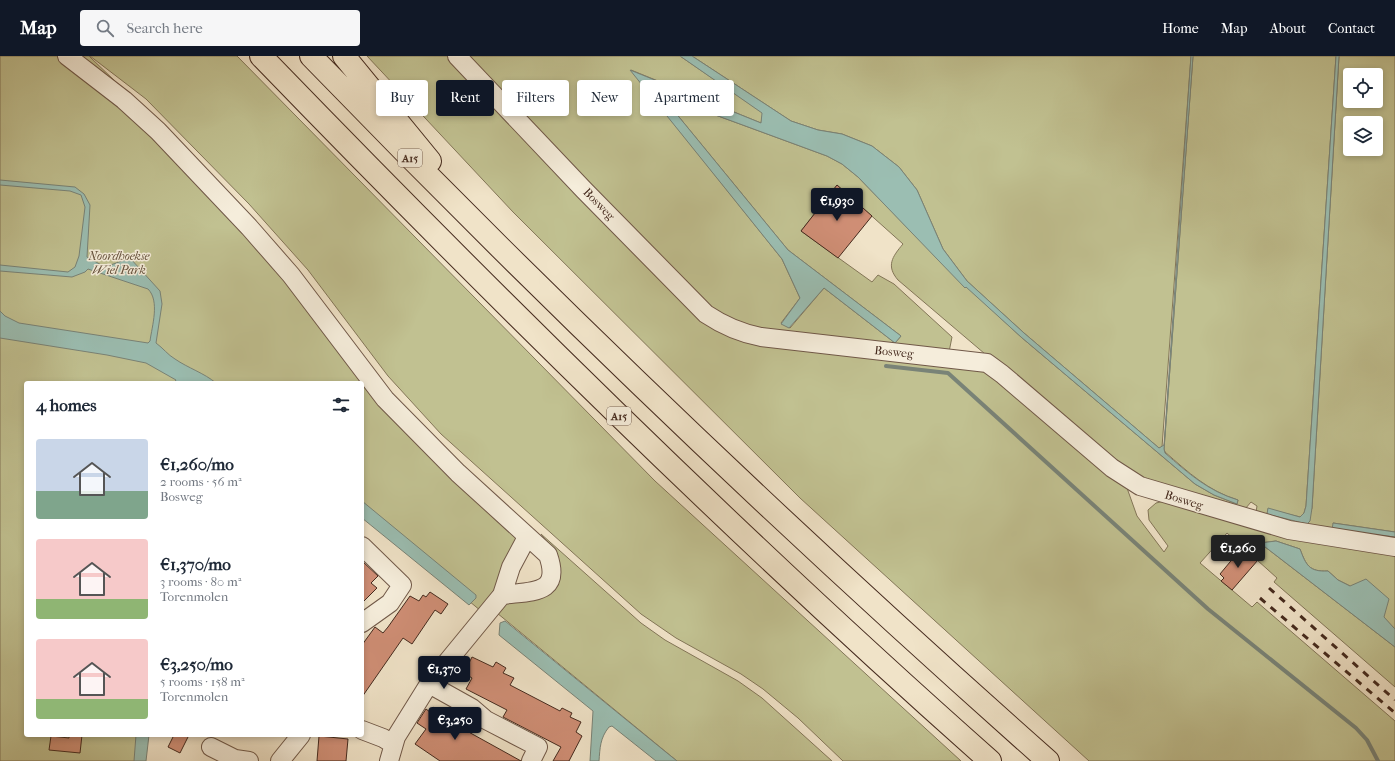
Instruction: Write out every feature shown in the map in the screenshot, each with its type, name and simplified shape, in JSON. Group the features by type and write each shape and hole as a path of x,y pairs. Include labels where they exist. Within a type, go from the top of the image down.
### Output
{"highway":[{"name":"A15","path":"261,56 380,180 688,484 911,691 990,761"},
{"name":"A15","path":"311,56 511,259 714,456 935,661 1048,761"},
{"name":"A15","path":"344,56 511,259"}],"street":[{"path":"67,56 124,100 158,131 249,227 291,275 385,399 458,473 548,555 553,568 549,584 542,590 502,595"},
{"name":"Bosweg","path":"457,56 706,314 723,325 742,334 761,337 987,363 1002,374 1112,468 1140,486 1289,530 1395,547"},
{"path":"391,753 429,684 502,595 512,567 528,537"},
{"path":"364,548 402,585 390,603 364,621"},
{"path":"429,684 472,708 486,720 538,747 531,761"},
{"path":"364,731 383,738 391,753"},
{"path":"280,761 299,737"},
{"path":"211,747 235,759 249,761"}],"green space":[{"name":"Noordhoekse Wiel Park","path":"0,56 89,56 147,112 366,381 535,533 481,611 364,514 364,381 24,381 24,737 147,737 144,761 0,761"},
{"path":"90,56 237,56 655,481 961,761 843,761 798,718 763,689 741,674 676,638 641,614 441,434 388,376 308,270 249,204 146,99"},
{"path":"367,56 454,56 477,80 436,80 436,116 494,116 494,97 502,106 502,116 512,116 712,323 986,371 1127,488 1137,516 1164,552 1168,546 1149,520 1148,510 1156,503 1173,499 1395,552 1395,629 1350,586 1338,580 1328,571 1312,569 1306,563 1300,549 1276,541 1260,543 1395,647 1395,687 1274,582 1277,578 1227,533 1200,563 1252,607 1257,602 1395,721 1395,761 1089,761 800,498 513,212 423,116 428,116 428,80 389,80"},
{"path":"463,56 680,56 715,80 656,80 631,70 640,81 640,116 668,116 782,259 800,298 781,323 790,328 824,288 895,343 901,336 788,250 678,116 718,116 827,156 842,164 858,177 965,287 966,286 1021,337 1195,484 1214,495 1237,504 1238,500 1217,492 1199,480 1165,452 1164,449 1193,56 1336,56 1306,506 1304,513 1300,517 1268,509 1267,514 1307,523 1312,508 1339,56 1395,56 1395,532 1333,523 1338,531 1362,532 1395,537 1395,543 1308,529 1256,512 1257,506 1251,502 1245,509 1138,480 1085,439 898,280 894,275 891,266 893,257 903,244 837,185 801,231 872,282 878,275 894,284 952,337 949,352 748,330 723,320 522,116 569,116 569,80 502,80 502,96 494,87 494,80 487,80"},
{"path":"692,56 1191,56 1162,447 1159,448 1024,333 967,281 943,249 917,190 899,167 872,146 842,134 818,130 791,121 734,84 734,80 729,80"},
{"path":"734,93 763,113 761,123 734,112"},
{"path":"541,534 641,623 665,640 738,681 762,698 832,761 677,761 497,613 508,602 535,599 555,554"}],"water":[{"path":"680,56 692,56 729,80 715,80"},
{"path":"1191,56 1193,56 1164,449 1165,453 1199,481 1217,492 1238,500 1237,504 1214,495 1195,484 1021,337 966,287 965,288 858,177 842,164 827,156 718,116 734,116 734,112 761,123 762,113 734,94 734,84 791,121 818,130 842,134 872,146 899,167 917,190 943,249 967,281 1024,333 1159,448 1164,445"},
{"path":"1336,56 1339,56 1312,508 1310,521 1307,524 1267,514 1268,508 1300,517 1304,513 1306,506"},
{"path":"630,70 655,80 640,80 640,82"},
{"path":"667,116 678,116 788,250 901,336 895,343 824,288 789,328 781,324 800,298 782,259"},
{"path":"0,180 75,187 84,194 90,205 87,257 105,267 130,258 160,291 162,304 156,343 172,357 213,381 175,381 176,380 146,363 107,355 0,338 0,311 5,316 19,323 148,343 150,341 154,314 154,300 148,289 88,269 85,272 72,277 0,271 0,265 68,272 75,267 79,256 85,207 81,195 70,191 0,185"},
{"path":"364,503 476,595 476,598 469,605 364,520"},
{"path":"1333,523 1395,532 1395,537 1332,530"},
{"path":"1276,541 1300,549 1306,563 1312,569 1328,571 1338,580 1350,586 1366,579 1389,599 1384,617 1395,629 1395,647 1260,543"},
{"path":"505,621 677,761 656,761 612,726 609,727 602,739 599,761 590,761 593,711 499,635 500,623"},
{"path":"136,737 149,737 146,761 134,761"}],"building":[{"path":"837,185 872,216 838,258 801,231"},
{"path":"1240,550 1244,554 1247,551 1258,560 1232,590 1221,581 1224,578 1220,574"},
{"path":"364,563 378,576 371,583 377,588 364,601"},
{"path":"430,592 448,604 441,614 435,610 412,644 403,638 364,694 364,642 375,627 383,633 410,596 419,601 423,595 426,597"},
{"path":"472,657 493,667 496,662 506,668 503,673 514,678 510,685 560,711 562,708 572,713 570,717 581,722 576,732 582,736 569,761 553,761 561,747 503,717 507,710 466,689 472,678 464,673"},
{"path":"433,707 467,728 465,730 521,761 440,761 415,744 426,729 417,723 426,709 430,712"},
{"path":"51,737 82,737 80,753 49,750"},
{"path":"173,737 188,737 180,753 168,747"},
{"path":"319,737 348,739 346,761 317,761"}],"waterway":[{"path":"886,366 948,373 1208,609 1356,728 1367,740 1378,761"}],"railway":[{"path":"1269,588 1395,700"},
{"path":"1260,598 1395,713"}]}
